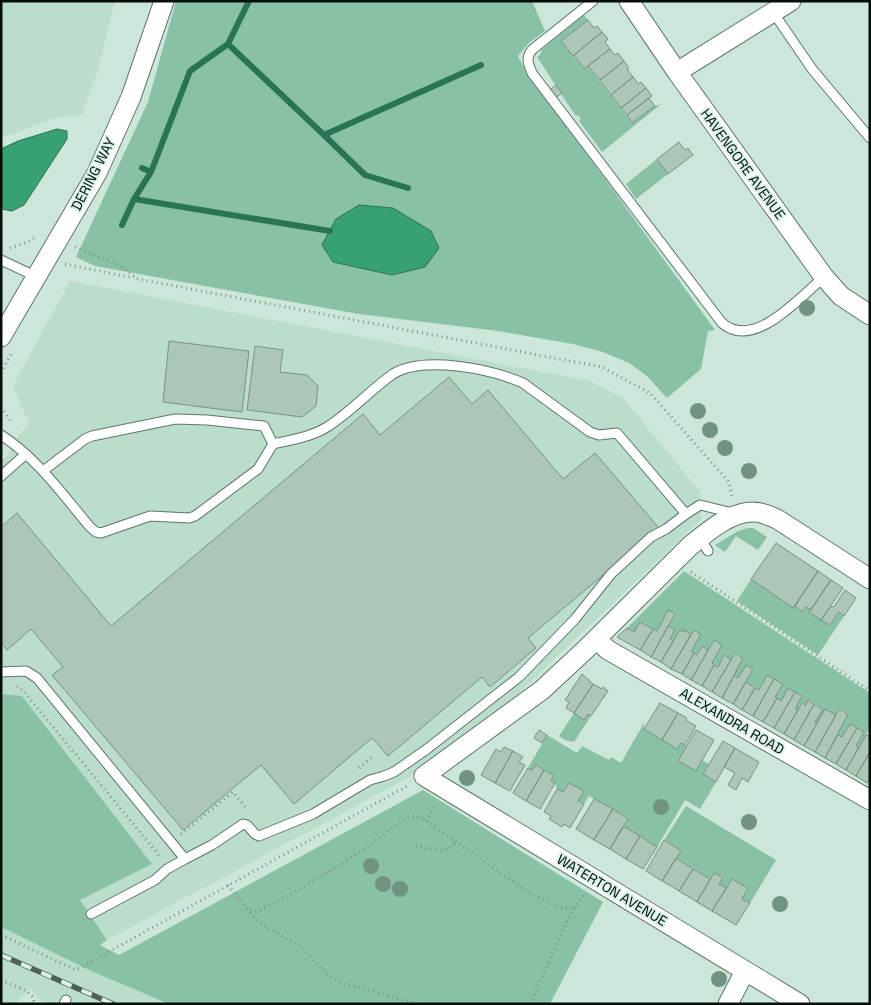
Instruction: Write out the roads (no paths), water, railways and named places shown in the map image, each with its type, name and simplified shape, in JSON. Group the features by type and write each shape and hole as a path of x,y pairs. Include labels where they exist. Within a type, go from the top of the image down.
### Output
{"street":[{"name":"DERING WAY","path":"1,337 49,255 51,234 97,173 131,97 164,1"},
{"name":"HAVENGORE AVENUE","path":"629,1 677,72 824,277 841,296 870,315"},
{"path":"677,72 791,1"},
{"path":"596,640 738,514 754,512 777,519 870,579"},
{"name":"WATERTON AVENUE","path":"596,640 542,690 424,776 800,1004"},
{"name":"ALEXANDRA ROAD","path":"596,640 608,650 870,800"},
{"path":"728,1004 746,971"}],"lane":[{"path":"593,1 533,49 528,56 528,64 532,73 722,323 736,331 750,331 770,322 824,277"},
{"path":"773,12 812,69 870,138"},
{"path":"1,260 37,277"},
{"path":"1,436 26,454 43,471 90,528 101,533 150,516 193,517 258,469 273,444 312,434 327,427 398,372 436,364 457,366 511,378 523,383 579,425 596,434 617,432 686,514"},
{"path":"43,471 85,439 92,436 175,419 207,420 264,426 273,444"},
{"path":"1,476 26,454"},
{"path":"91,914 160,876 167,869 212,845 243,824 247,825 257,836 262,836 309,816 370,780 394,772 427,749 519,677 575,618 611,574 647,540 700,505 738,514"},
{"path":"1,672 26,671 37,678 185,859"}],"waterway":[{"path":"122,225 134,199 151,172 190,71 228,44 249,1"},
{"path":"228,44 324,135 481,65"},
{"path":"324,135 365,175 408,188"},
{"path":"142,168 151,172"},
{"path":"134,199 330,231"}],"railway":[{"path":"1,955 113,1004"}]}
